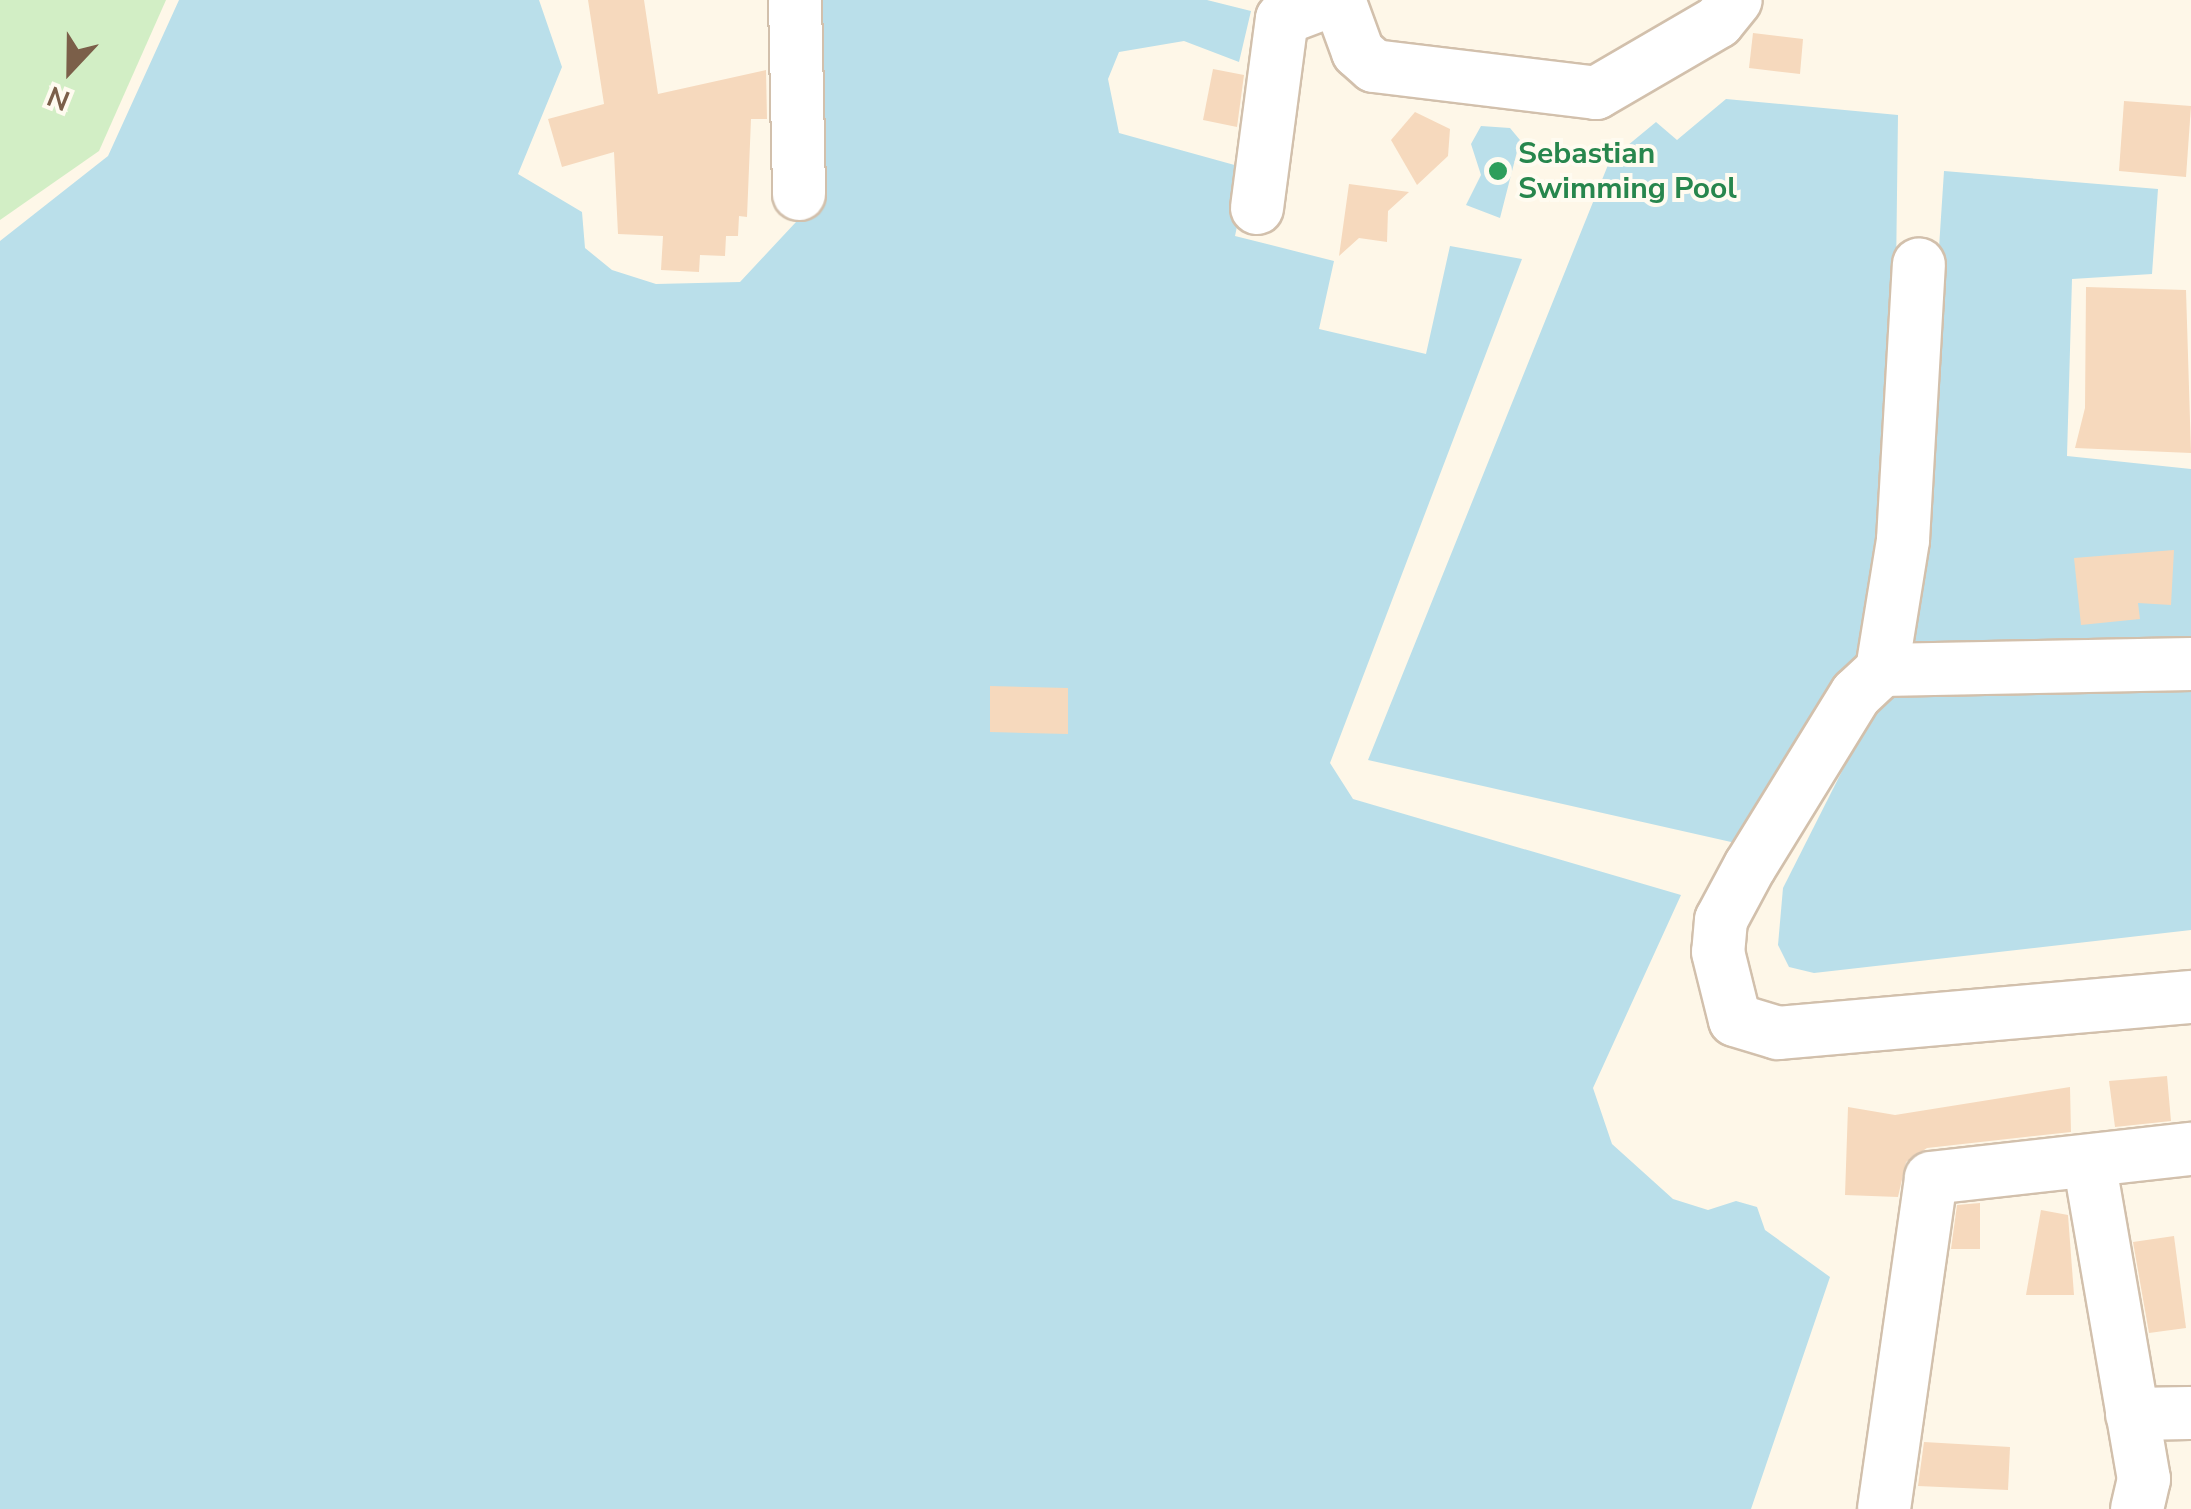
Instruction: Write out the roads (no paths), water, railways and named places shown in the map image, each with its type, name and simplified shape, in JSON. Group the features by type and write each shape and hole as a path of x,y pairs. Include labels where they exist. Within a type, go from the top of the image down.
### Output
{"street":[{"path":"795,0 799,194"},
{"path":"1257,208 1282,20 1336,0 1358,52 1374,66 1596,93 1718,22 1736,0"},
{"path":"1919,264 1903,540 1882,670 1856,694 1721,920 1721,984 1735,1020 1778,1033 2191,996"},
{"path":"1882,670 2191,664"},
{"path":"1884,1509 1931,1178 2191,1149"},
{"path":"2089,1161 2144,1479 2137,1509"},
{"path":"2132,1414 2191,1414"}],"water":[{"path":"179,0 539,0 562,67 518,174 582,212 585,248 612,270 656,284 740,282 810,207 819,0 1207,0 1251,11 1239,62 1184,41 1119,52 1108,79 1119,133 1249,169 1235,236 1334,261 1319,329 1426,354 1450,246 1522,259 1330,763 1353,799 1681,895 1593,1088 1612,1144 1673,1199 1708,1210 1736,1201 1757,1207 1765,1230 1830,1277 1751,1509 0,1509 0,241 108,156"},
{"path":"1726,99 1898,115 1894,433 1863,652 1740,844 1368,760 1610,160 1656,122 1677,140"},
{"name":"Sebastian Swimming Pool","path":"1481,126 1510,128 1520,140 1500,218 1466,205 1481,175 1471,144"},
{"path":"1944,171 2158,189 2152,274 2072,279 2067,456 2191,469 2191,655 1887,650 1929,401"},
{"path":"1890,676 2191,680 2191,930 1814,973 1789,967 1778,945 1783,888"}],"place":[{"name":"Sebastian Swimming Pool","path":"1498,171"}]}
